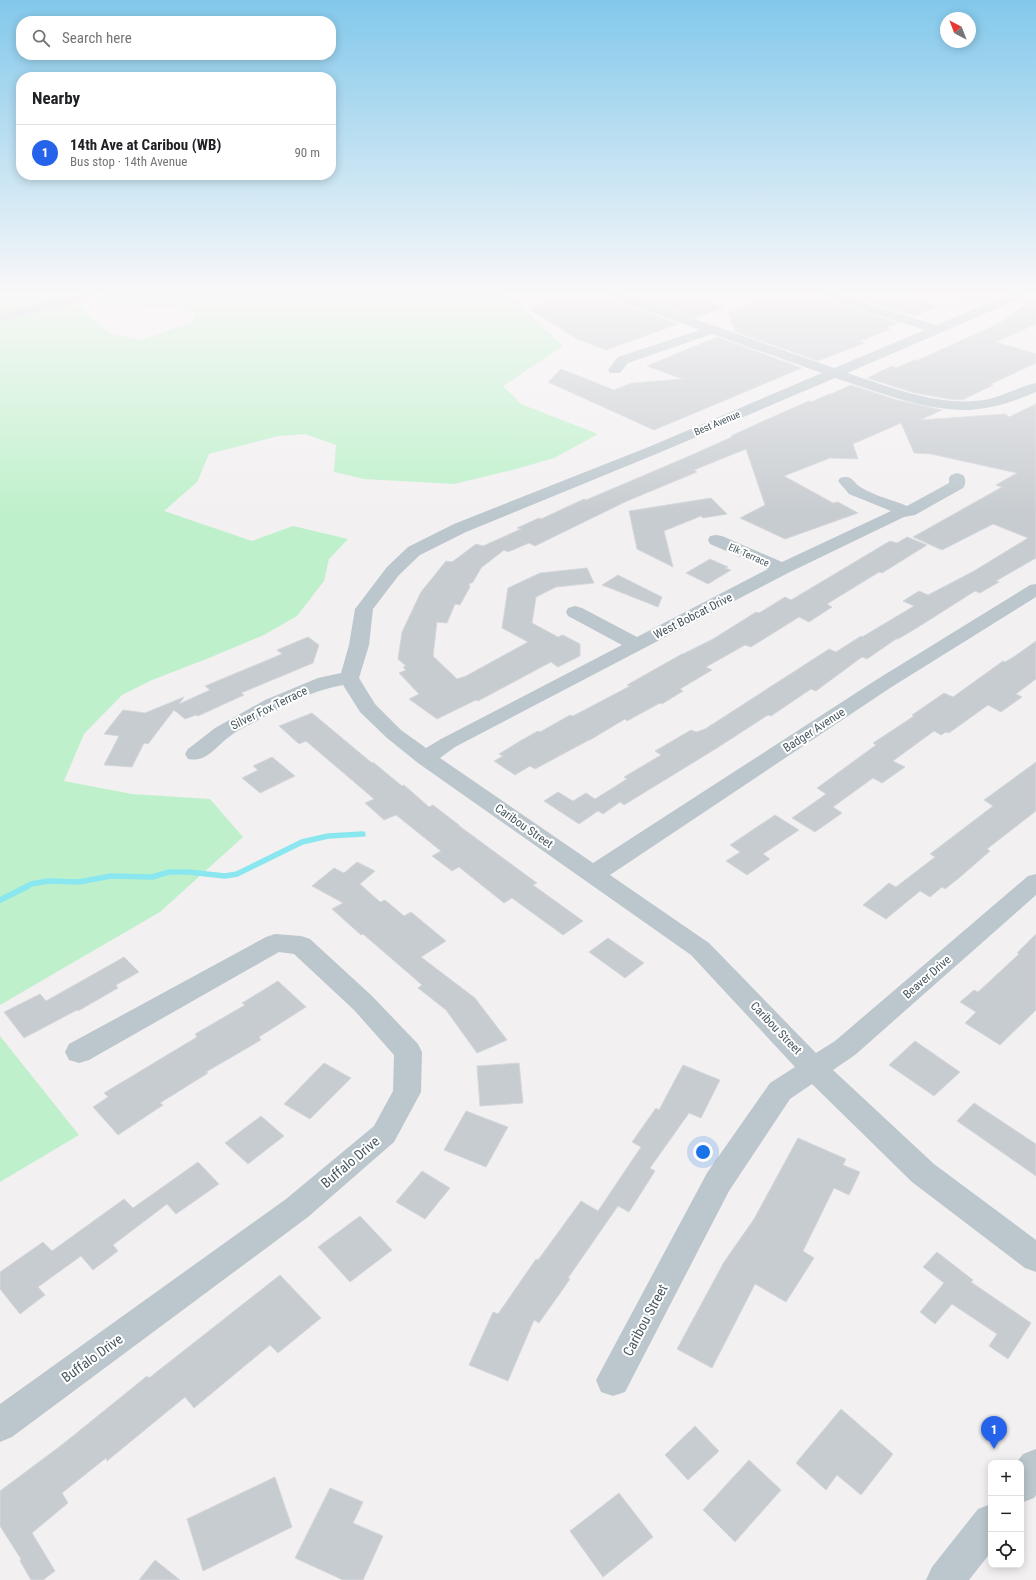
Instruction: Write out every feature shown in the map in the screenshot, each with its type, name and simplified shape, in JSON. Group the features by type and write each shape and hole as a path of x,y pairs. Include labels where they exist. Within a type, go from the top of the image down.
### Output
{"street":[{"path":"821,368 924,400 952,405 994,403 1036,387"},
{"name":"Best Avenue","path":"349,678 359,645 364,609 394,571 414,551 460,528 656,449 848,368"},
{"name":"West Bobcat Drive","path":"426,758 448,743 782,570 898,514 909,512 957,485 957,478"},
{"path":"846,481 854,491 909,512"},
{"name":"Elk Terrace","path":"716,540 782,570"},
{"name":"Badger Avenue","path":"594,874 883,684 1036,589"},
{"path":"575,612 637,645"},
{"name":"Silver Fox Terrace","path":"196,754 222,732 272,704 325,682 349,678"},
{"name":"Caribou Street","path":"349,678 367,708 394,734 426,758 700,949 814,1069 923,1173 1036,1258"},
{"name":"Beaver Drive","path":"814,1069 845,1048 1036,882"},
{"name":"Buffalo Drive","path":"0,1425 297,1208 384,1134 407,1092 408,1052 363,1003 301,945 275,943 79,1052"},
{"name":"Caribou Street","path":"613,1380 718,1182 780,1091 814,1069"},
{"path":"1024,1481 1036,1466"},
{"path":"944,1580 988,1526"}],"green space":[{"path":"0,368 530,368 503,386 521,404 598,434 554,458 454,484 364,479 334,472 336,445 305,434 278,436 209,454 197,482 164,511 252,541 293,526 348,539 329,559 324,581 297,616 264,635 152,680 122,695 84,734 64,781 132,794 210,799 243,837 160,912 0,1005"},
{"path":"0,1036 79,1135 0,1182"}],"building":[{"path":"652,368 802,368 654,430 548,382 561,369 614,390 632,383 683,379"},
{"path":"888,368 1026,368 991,384 993,385 962,400 915,393 867,378"},
{"path":"851,385 897,400 942,410 920,420 1005,414 1009,417 1036,404 1036,558 996,581 999,582 980,593 975,591 915,629 896,639 867,659 862,657 816,691 811,689 771,716 768,715 624,805 620,802 603,814 598,811 579,824 544,801 558,792 573,801 586,793 595,799 627,779 624,777 661,755 655,751 691,730 696,732 705,729 829,649 836,652 914,606 903,601 919,591 928,595 974,571 1028,538 993,524 942,550 913,537 1002,487 996,485 1017,473 931,454 914,453 901,423 853,444 858,459 830,458 784,476 833,503 838,502 858,513 785,539 740,518 765,505 746,449 694,470 697,472 627,501 535,546 529,543 508,552 504,550 481,568 473,582 469,584 470,587 460,605 455,604 447,623 437,622 433,656 457,679 466,676 528,642 502,628 508,588 540,573 587,568 594,583 556,587 536,597 532,623 558,637 563,635 580,644 580,656 558,667 551,662 478,701 476,700 437,719 409,699 419,694 399,673 406,670 403,667 406,666 398,659 402,632 421,592 446,561 452,562 476,544 483,546 521,529 517,528 539,518 541,519 584,499 586,500 687,457 809,401 811,402"},
{"path":"711,498 727,514 703,518 701,516 664,531 673,567 637,549 629,511"},
{"path":"907,537 927,545 882,573 879,572 827,604 832,607 809,622 799,617 751,647 745,645 706,667 712,670 680,689 683,691 662,704 660,703 627,721 625,719 590,740 535,769 530,766 515,775 494,761 503,756 499,754 520,741 538,731 540,732 570,715 573,716 630,686 627,685 682,654 713,639 756,612 759,613 785,597 791,600 890,541 897,543"},
{"path":"710,559 728,567 725,568 731,570 708,584 686,573"},
{"path":"618,575 662,597 658,607 602,585"},
{"path":"308,637 319,645 313,663 241,693 244,695 198,716 196,715 185,719 174,710 148,744 144,743 132,767 104,765 119,736 104,734 123,710 145,713 184,697 179,704 210,690 205,686 282,654 277,650"},
{"path":"1036,641 1036,679 1016,694 1022,697 1001,712 988,705 949,733 946,732 941,735 934,731 893,761 905,767 882,783 873,778 833,807 842,813 815,832 792,818 826,794 817,788 876,745 873,743 914,716 912,715 944,693 953,697 1003,661 1005,662 1015,656"},
{"path":"312,713 372,763 373,762 402,786 404,785 429,807 433,805 537,883 533,885 583,921 563,935 512,898 504,903 459,867 452,871 432,856 441,851 396,815 384,820 365,803 374,799 306,741 299,744 279,726"},
{"path":"272,757 295,776 260,793 242,778 258,770 253,766"},
{"path":"1036,762 1036,811 987,849 990,851 959,878 945,889 942,887 930,897 920,891 886,919 863,905 889,883 896,887 935,857 930,854 993,806 984,800"},
{"path":"775,815 799,830 763,854 770,859 747,875 726,861 740,852 730,845"},
{"path":"357,862 375,871 360,884 380,902 385,900 404,916 411,912 446,941 421,957 475,998 507,1040 477,1053 446,1010 418,988 422,985 332,909 343,903 312,886 334,868 344,873"},
{"path":"1036,934 1036,1010 1000,1045 965,1023 976,1012 960,1002 974,990 978,992 1019,954 1017,953"},
{"path":"608,938 644,963 625,978 589,952"},
{"path":"124,957 139,972 116,985 118,988 78,1011 77,1010 24,1038 4,1012 40,994 46,1001"},
{"path":"278,981 306,1007 259,1037 261,1040 206,1072 208,1073 160,1103 163,1105 118,1135 93,1107 108,1097 104,1093 197,1037 195,1034 245,1005 242,1003"},
{"path":"915,1041 960,1072 934,1096 889,1065"},
{"path":"324,1063 351,1078 310,1119 284,1104"},
{"path":"519,1063 523,1103 480,1106 477,1066"},
{"path":"683,1065 720,1080 701,1118 689,1113 650,1168 655,1171 629,1212 618,1206 539,1323 534,1320 508,1381 469,1365 493,1312 498,1314 536,1259 538,1260 581,1201 598,1211 641,1147 632,1142 656,1108 659,1110"},
{"path":"974,1103 1036,1144 1036,1176 957,1121"},
{"path":"466,1111 508,1127 486,1167 444,1150"},
{"path":"261,1116 284,1136 248,1164 225,1143"},
{"path":"798,1138 846,1159 843,1165 860,1172 849,1195 834,1188 803,1251 814,1258 786,1302 755,1284 712,1368 677,1349 724,1262 754,1219"},
{"path":"198,1162 219,1184 176,1214 167,1204 113,1245 118,1251 93,1270 81,1256 38,1287 45,1295 20,1314 0,1289 0,1272 43,1242 52,1251 124,1199 133,1208"},
{"path":"422,1171 450,1188 425,1219 396,1202"},
{"path":"360,1216 392,1250 350,1282 318,1247"},
{"path":"937,1252 973,1280 971,1282 1031,1323 1008,1359 989,1346 997,1334 952,1304 935,1324 920,1312 944,1283 923,1267"},
{"path":"280,1275 321,1318 278,1353 270,1345 194,1408 185,1397 107,1461 106,1458 62,1493 68,1503 32,1533 55,1571 43,1580 31,1580 20,1561 21,1559 0,1526 0,1491 63,1444 147,1376 149,1378"},
{"path":"841,1409 893,1454 861,1495 837,1475 826,1490 796,1463"},
{"path":"695,1426 719,1451 688,1480 665,1455"},
{"path":"749,1460 781,1490 735,1542 703,1510"},
{"path":"275,1477 292,1527 203,1571 187,1519"},
{"path":"330,1488 363,1502 353,1523 383,1536 363,1580 343,1580 295,1558"},
{"path":"619,1493 653,1537 603,1577 570,1531"},
{"path":"155,1560 180,1580 139,1580"}],"waterway":[{"path":"26,887 31,884 48,881 79,882 111,876 152,877 169,872 188,872 225,876 237,874 302,842 328,836 363,834"},
{"path":"0,900 26,887"}],"place":[{"name":"14th Ave at Caribou (WB)","path":"994,1449"}]}
